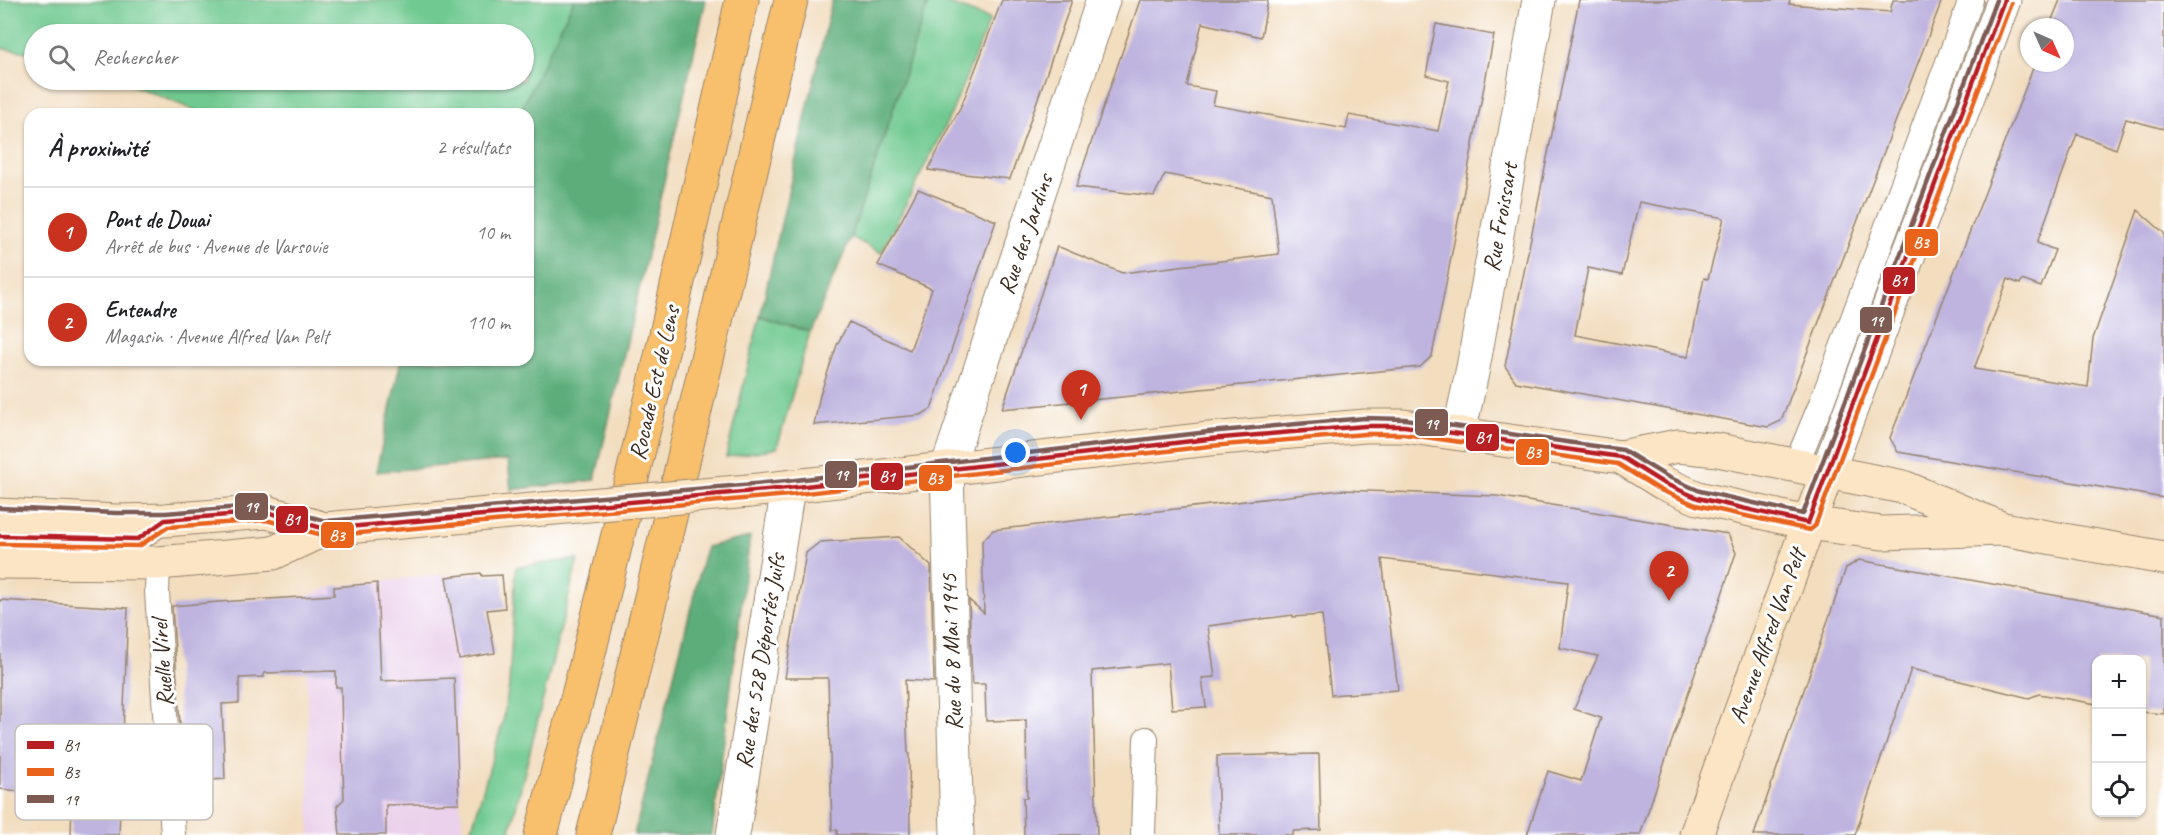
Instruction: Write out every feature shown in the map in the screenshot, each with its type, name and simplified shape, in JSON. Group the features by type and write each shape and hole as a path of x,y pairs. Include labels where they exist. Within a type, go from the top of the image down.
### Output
{"highway":[{"name":"Rocade Est de Lens","path":"541,835 587,661 652,396 742,0"},
{"name":"Rocade Est de Lens","path":"593,835 791,0"}],"main road":[{"path":"0,562 158,563 273,553 325,529 788,488 1209,439 1365,426 1404,426 1621,457 1678,446 1718,450 1903,487 2003,529"},
{"path":"1621,457 1663,483 1698,498 1808,523 1882,532 2003,529 2164,558"},
{"name":"Avenue Alfred Van Pelt","path":"1696,835 1827,473"},
{"path":"0,515 116,521 165,520 267,512 325,529"}],"street":[{"name":"Rue des Jardins","path":"947,469 1103,0"},
{"name":"Rue Froissart","path":"1459,433 1476,357 1539,0"},
{"name":"Avenue Alfred Van Pelt","path":"1827,473 2004,0"},
{"name":"Rue du 8 Mai 1945","path":"947,469 957,835"},
{"name":"Rue des 528 Déportés Juifs","path":"733,835 788,488"}],"lane":[{"path":"1795,467 1821,404 1971,0"},
{"path":"0,536 138,539 165,520"},
{"name":"Ruelle Virel","path":"158,563 157,592 166,724"},
{"path":"1143,835 1146,739"},
{"name":"Ruelle Virel","path":"172,820 173,835"}],"shaded area":[{"path":"446,574 459,659 460,803 464,835 310,835 305,597 332,587"}],"green space":[{"path":"0,0 574,0 534,83 534,24 24,24 24,52 0,48"},
{"path":"574,0 706,0 595,480 511,490 508,460 376,472 400,366 534,366 534,108 522,108 531,90 534,90 534,83"},
{"path":"832,0 929,0 851,237 810,332 760,316"},
{"path":"929,0 939,0 990,19 951,114 881,253 851,237"},
{"path":"144,90 531,90 522,108 189,108"},
{"path":"760,316 810,332 777,448 726,457"},
{"path":"750,537 712,835 634,835 706,547"},
{"path":"578,559 509,835 470,835 503,721 509,685 516,567"}],"building":[{"path":"1002,0 1072,0 1010,179 928,170 962,104"},
{"path":"1140,0 1268,0 1261,37 1202,23 1187,86 1216,91 1213,105 1346,129 1349,115 1438,131 1449,81 1426,75 1436,24 1494,35 1432,356 1420,367 1002,409 1057,246 1122,273 1279,254 1272,195 1165,174 1154,196 1076,187"},
{"path":"1579,0 1790,0 1789,4 1890,12 1893,0 1942,0 1781,421 1768,427 1516,382 1505,366","holes":["1639,202 1724,218 1708,279 1704,278 1688,357 1575,335 1588,268 1622,275"]},
{"path":"2060,0 2164,0 2164,129 2126,119 2116,149 2077,134 2037,243 2055,250 2041,287 2022,280 2020,284 2008,279 1974,369 2088,387 2093,339 2138,210 2164,233 2164,498 1898,452 1890,438 2032,72 2074,72 2074,18 2053,18"},
{"path":"918,189 996,221 931,409 921,415 814,425 820,395 837,345 849,322 910,350 932,289 878,265"},
{"path":"1341,490 1497,496 1728,534 1736,553 1640,835 1527,835 1548,771 1581,781 1601,718 1574,709 1598,656 1560,648 1568,582 1382,559 1398,690 1331,695 1322,615 1293,617 1293,615 1208,626 1215,677 1202,678 1206,707 1172,709 1168,663 1092,671 1097,835 1024,835 1023,798 1027,798 1026,720 986,721 985,684 972,684 969,600 984,613 982,541 993,530"},
{"path":"899,537 931,566 934,682 905,680 910,835 837,835 837,830 832,830 828,678 785,678 806,553 820,542"},
{"path":"1859,560 2164,615 2164,714 2146,712 2146,655 2092,655 2092,703 2039,694 2029,698 1911,669 1855,835 1754,835 1846,568"},
{"path":"481,573 482,576 502,575 505,608 487,610 495,653 459,659 446,577"},
{"path":"377,583 381,681 454,678 459,803 386,805 386,835 340,835 337,806 344,799 341,687 336,687 336,671 264,673 264,677 239,678 239,703 222,704 225,779 213,780 213,724 180,724 172,606 334,595 334,587"},
{"path":"0,600 128,608 123,724 15,724 15,791 0,789"},
{"path":"1319,754 1321,830 1293,831 1293,835 1219,835 1217,756"},
{"path":"71,820 120,820 119,835 71,835"}],"transit line":[{"name":"19","path":"0,508 165,513 267,505 326,521 787,481 1208,432 1365,418 1405,419 1623,450 1666,476 1700,491 1803,514 1996,0"},
{"name":"B1","path":"0,536 138,539 165,520 267,512 325,529 788,488 1209,439 1365,426 1404,426 1621,457 1663,483 1698,498 1808,523 2004,0"},
{"name":"B3","path":"0,544 139,546 168,527 266,520 326,536 789,495 1210,446 1365,434 1403,434 1618,464 1660,490 1696,505 1810,530 1815,526 2011,3"}],"place":[{"name":"Pont de Douai","path":"1081,420"},
{"name":"Entendre","path":"1669,601"}]}
